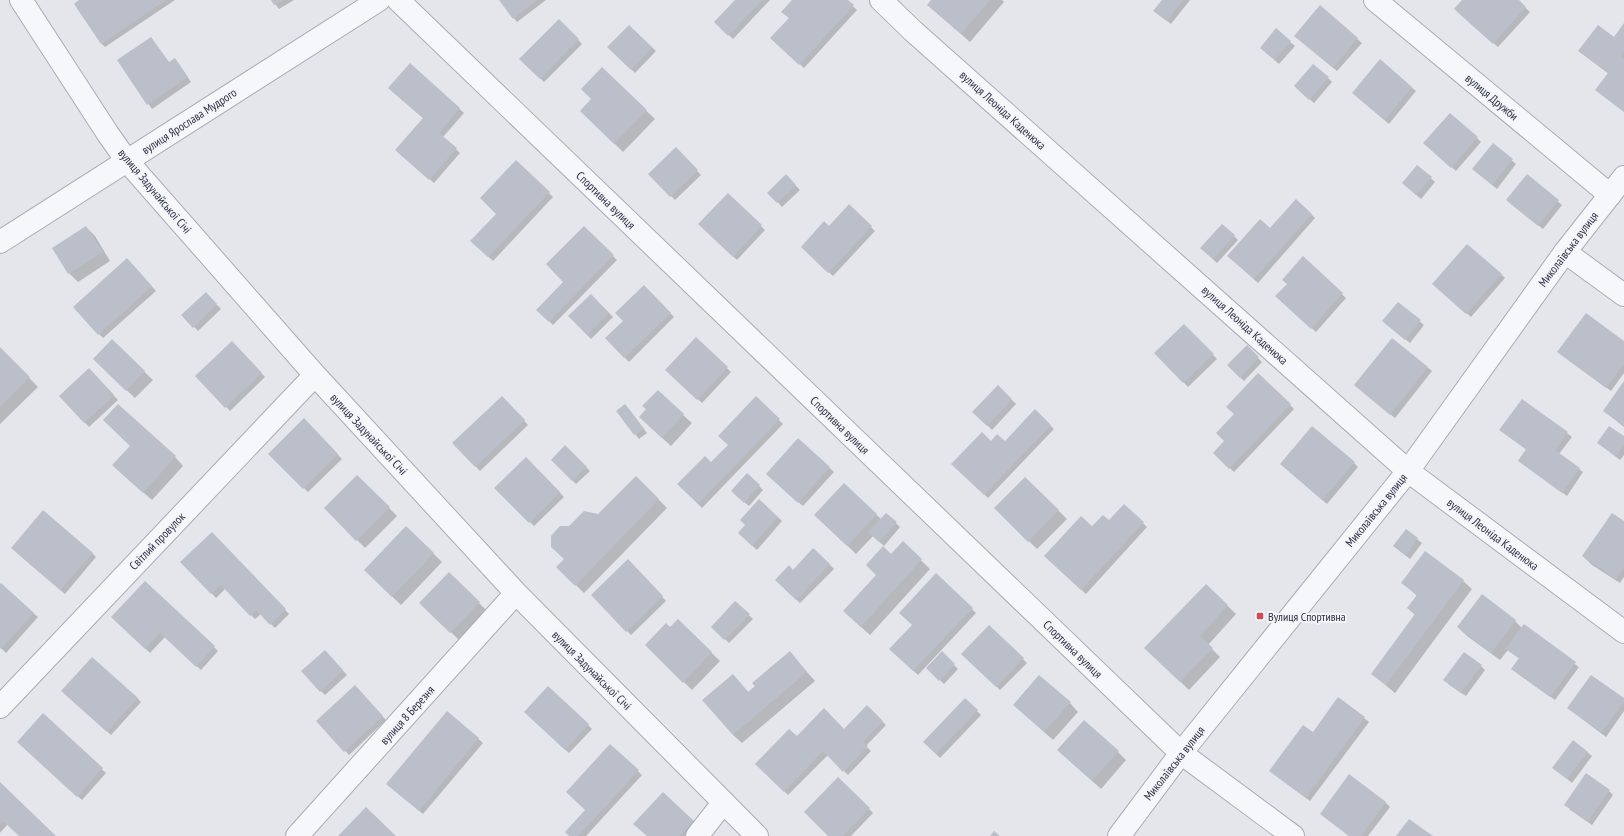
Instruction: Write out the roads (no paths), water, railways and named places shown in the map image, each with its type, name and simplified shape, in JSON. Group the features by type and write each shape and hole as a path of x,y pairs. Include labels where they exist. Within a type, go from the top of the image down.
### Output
{"street":[{"name":"вулиця Задунайської Січі","path":"21,0 127,161 315,375 516,593 757,836"},
{"name":"вулиця Ярослава Мудрого","path":"0,242 379,0"},
{"name":"Спортивна вулиця","path":"398,0 1181,753 1293,836"},
{"name":"вулиця Леоніда Каденюка","path":"881,0 919,36 1408,471 1624,632"},
{"name":"вулиця Дружби","path":"1375,0 1610,195"},
{"name":"Миколаївська вулиця","path":"1118,836 1181,753 1408,471 1565,252 1624,177"},
{"path":"1565,252 1624,295"},
{"name":"Світлий провулок","path":"0,707 315,375"},
{"name":"вулиця 8 Березня","path":"297,836 516,593"},
{"path":"697,836 723,803"}],"place":[{"name":"Вулиця Спортивна","path":"1260,616"}]}
